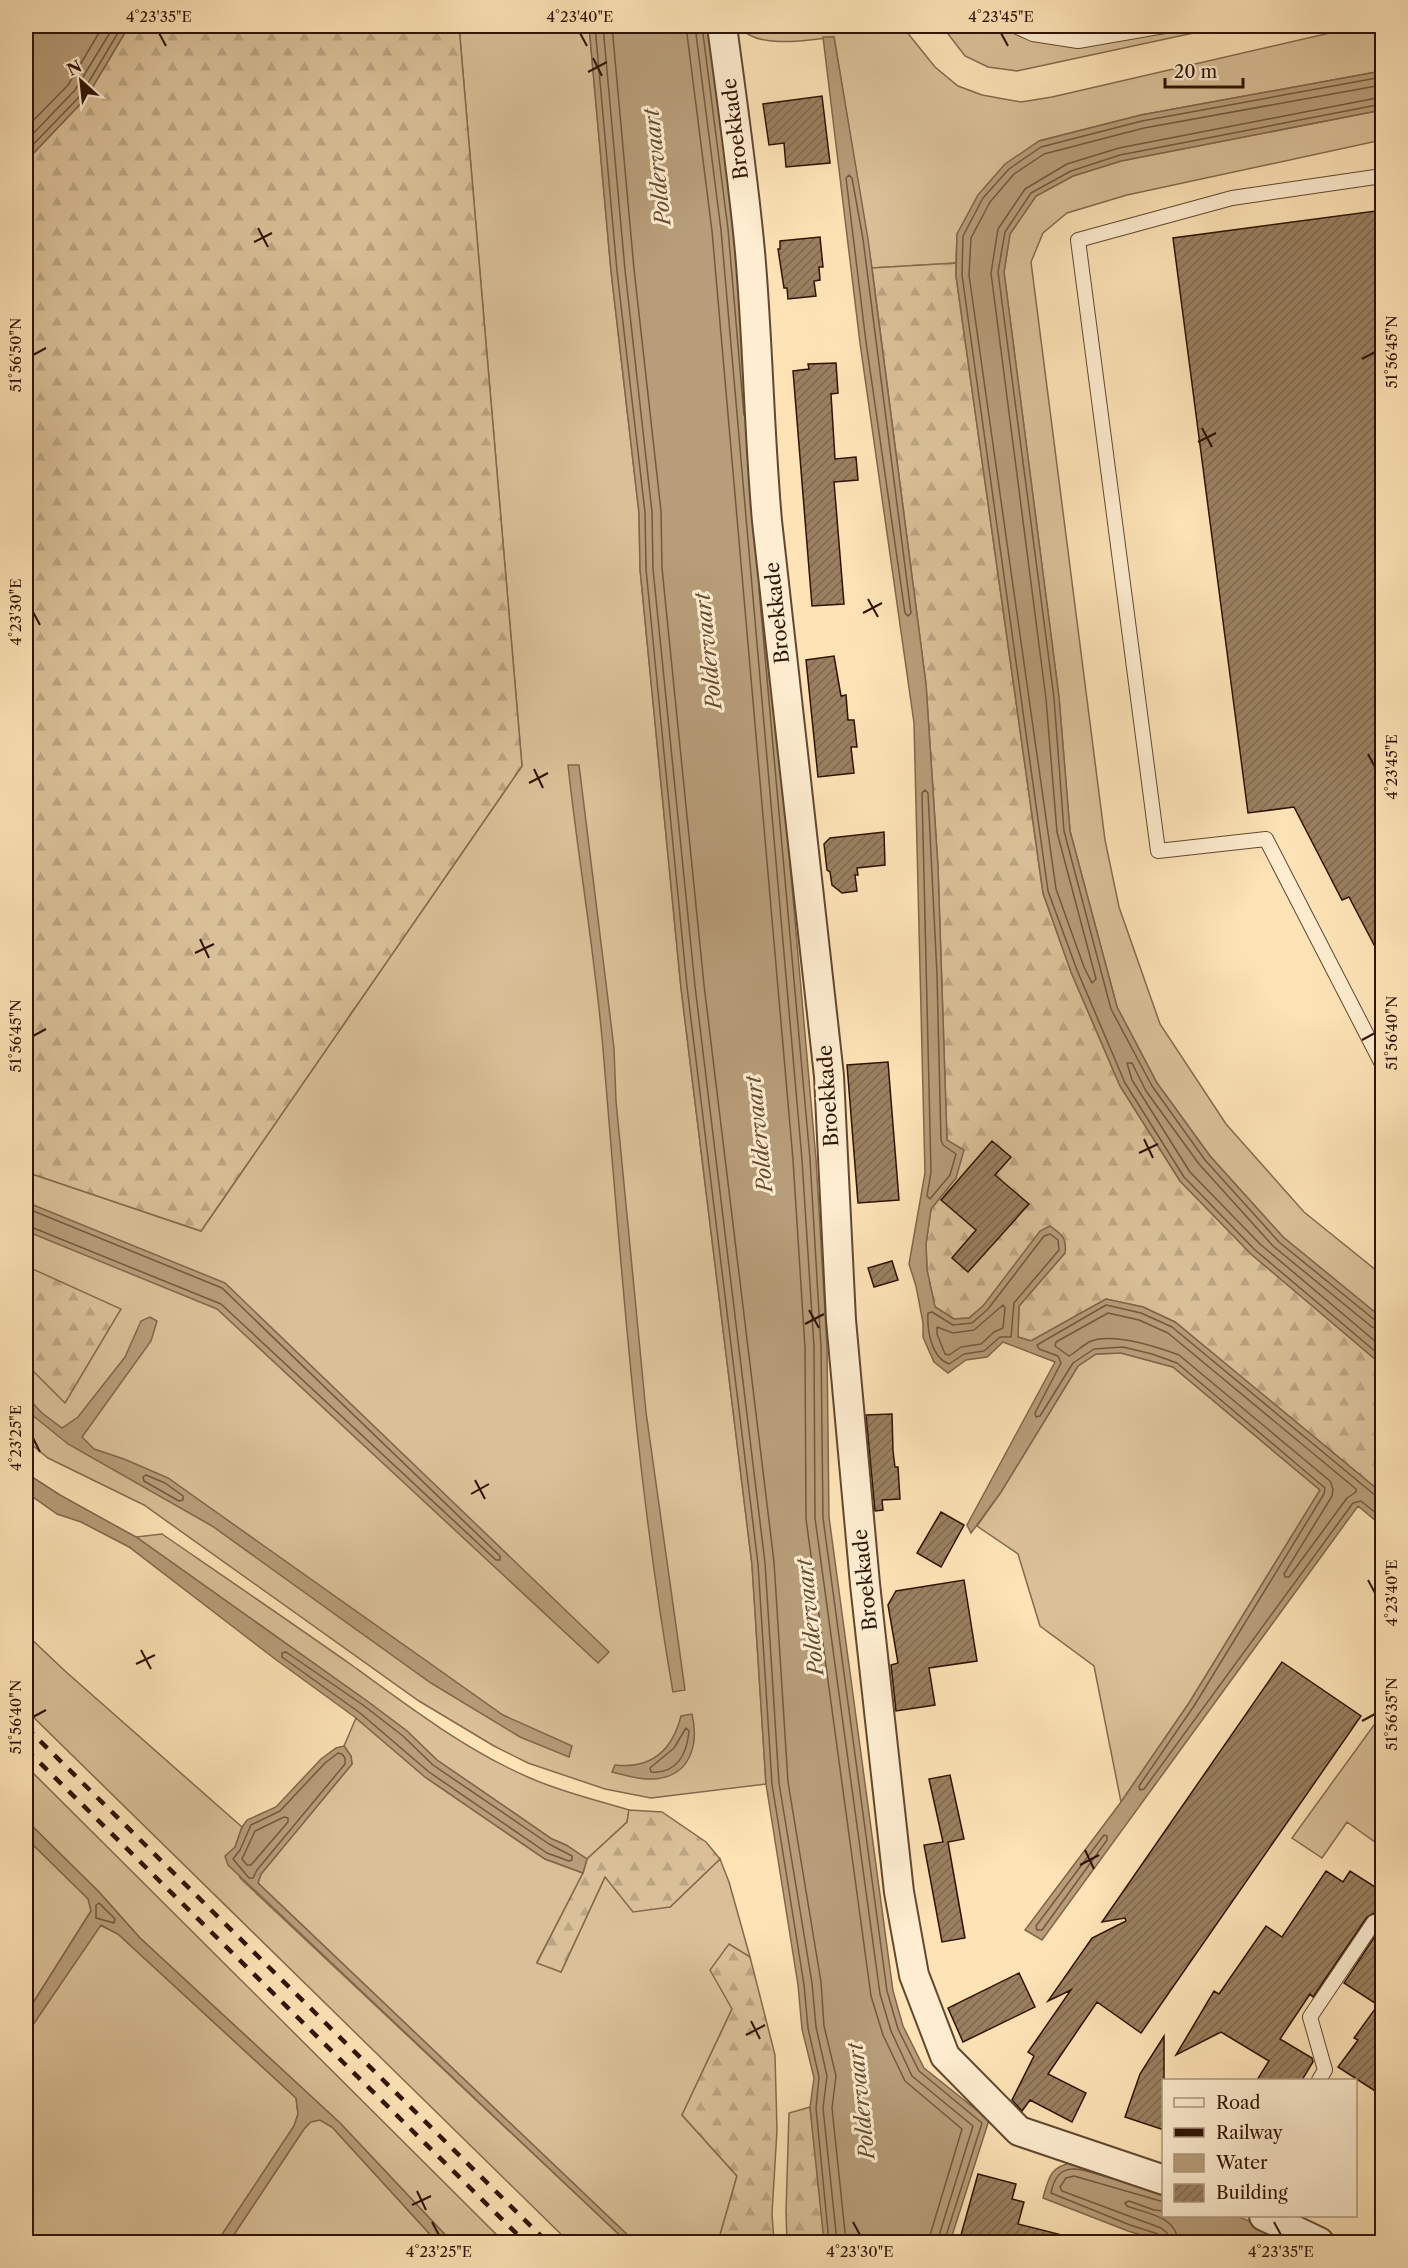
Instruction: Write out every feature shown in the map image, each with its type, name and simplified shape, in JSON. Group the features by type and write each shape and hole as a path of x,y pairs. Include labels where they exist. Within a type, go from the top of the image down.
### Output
{"street":[{"name":"Broekkade","path":"722,26 750,251 766,521 829,1076 840,1320 867,1596 899,1892 914,1975 945,2056 1019,2131 1162,2179"},
{"path":"1266,2217 1319,2242"}],"lane":[{"path":"1015,26 1033,34 1078,41 1164,26"},
{"path":"1383,176 1232,198 1078,240 1158,852 1266,839 1383,1064"},
{"path":"1320,2079 1325,2070 1310,2017 1374,1922"}],"green space":[{"path":"129,26 459,26 522,766 201,1231 26,1172 26,161 86,98"},
{"path":"459,26 589,26 611,271 639,513 640,569 681,988 752,1565 766,1784 651,1798 605,1789 528,1763 494,1746 419,1701 144,1505 48,1458 26,1440 26,1172 201,1231 522,766"},
{"path":"739,26 902,26 935,67 958,86 982,95 1021,102 1052,97 1360,26 1382,26 1382,71 1141,115 1039,141 957,234 956,263 872,268 834,37 784,42 770,41 757,38"},
{"path":"942,26 1226,26 1017,71 988,67 965,56"},
{"path":"1382,110 1382,140 1127,195 1067,213 1043,233 1031,262 1105,840 1119,907 1160,1024 1226,1124 1304,1212 1382,1275 1382,1318 1283,1237 1210,1156 1157,1083 1117,1007 1070,831 1059,697 1004,272 1010,234 1036,196 1073,176 1121,161"},
{"path":"956,263 1043,893 1071,972 1120,1086 1180,1181 1251,1254 1382,1365 1382,1493 1175,1322 1143,1307 1106,1299 1031,1341 1018,1337 1019,1306 1065,1253 983,1306 969,1318 954,1319 935,1307 927,1270 926,1244 931,1209 956,1178 947,1140 938,867 926,684 872,268"},
{"path":"26,1266 121,1309 65,1403 26,1364"},
{"path":"1121,1353 1173,1367 1320,1490 1189,1703 1121,1802 1094,1666 1040,1626 1018,1554 977,1526 1001,1492 1078,1366 1096,1354"},
{"path":"162,1534 461,1741 507,1767 542,1783 629,1810 627,1822 587,1859 552,1839 437,1760 407,1731 367,1701 136,1537"},
{"path":"26,1634 242,1827 235,1847 240,1878 627,2242 569,2242 26,1710"},
{"path":"1382,1714 1382,1847 1347,1822 1322,1858 1292,1838"},
{"path":"356,1718 425,1777 502,1830 545,1859 583,1873 537,1962 561,1972 605,1877 670,1907 720,1859 729,1882 750,1957 729,1945 732,2009 682,2115 737,2176 718,2242 635,2242 258,1883 261,1874 352,1764 351,1756 344,1746"},
{"path":"26,1766 504,2242 452,2242 340,2123 140,1938 99,1892 26,1820"},
{"path":"629,1810 662,1812 706,1842 720,1859 670,1907 633,1912 605,1877 561,1972 537,1963 583,1873 587,1859 627,1822"},
{"path":"26,1838 89,1899 91,1911 26,2014"},
{"path":"100,1925 118,1934 296,2098 298,2114 294,2126 217,2242 26,2242 26,2035"},
{"path":"729,1944 750,1957 775,2055 777,2130 772,2214 774,2242 718,2242 737,2176 682,2115 732,2009 710,1970"},
{"path":"810,2107 825,2242 787,2242 789,2113"},
{"path":"320,2120 332,2127 437,2242 229,2242 304,2129 311,2121"}],"water":[{"path":"26,26 129,26 86,98 26,161"},
{"name":"Poldervaart","path":"589,26 708,26 734,228 816,1159 827,1347 829,1517 893,1991 903,2026 924,2068 989,2120 950,2242 824,2242 810,2107 814,2078 802,2029 798,1985 766,1784 752,1565 681,988 640,569 639,513 611,271"},
{"path":"823,37 834,37 868,239 926,684 938,867 947,1140 964,1150 956,1178 931,1209 926,1244 927,1270 935,1307 954,1319 969,1318 983,1306 1040,1231 1050,1226 1063,1237 1065,1253 1019,1306 1018,1337 1031,1341 1106,1299 1143,1307 1175,1322 1382,1493 1382,1526 1358,1506 1042,1940 1025,1930 1121,1802 1189,1703 1320,1490 1173,1367 1121,1353 1096,1354 1078,1366 1001,1492 971,1533 967,1525 1055,1362 1003,1342 987,1357 966,1360 948,1373 934,1362 923,1337 923,1323 916,1286 909,1264 925,1173 914,723 860,343"},
{"path":"1382,71 1382,110 1121,161 1073,176 1036,196 1010,234 1004,272 1059,697 1070,831 1117,1007 1157,1083 1210,1156 1283,1237 1382,1318 1382,1365 1251,1254 1180,1181 1120,1086 1071,972 1043,893 956,276 957,234 978,195 1005,164 1039,141 1141,115"},
{"path":"568,765 579,765 614,1048 616,1101 646,1412 685,1690 673,1692 639,1452 600,1013"},
{"path":"26,1202 225,1283 609,1652 598,1663 217,1309 26,1231"},
{"path":"150,1317 157,1321 151,1341 82,1437 94,1449 168,1478 503,1715 572,1746 569,1757 520,1737 431,1683 212,1526 68,1444 26,1410 26,1396 42,1413 62,1428 78,1417 125,1357 141,1321"},
{"path":"26,1473 60,1495 136,1537 367,1701 407,1731 437,1760 552,1839 587,1859 583,1873 545,1859 425,1777 356,1718 129,1547 81,1522 57,1514 26,1492"},
{"path":"692,1714 693,1747 684,1765 676,1772 666,1777 648,1779 612,1772 615,1765 639,1764 658,1755 672,1739 681,1716"},
{"path":"344,1746 351,1756 352,1764 261,1874 258,1883 635,2242 627,2242 228,1865 225,1856 235,1847 247,1820 276,1807 321,1759 336,1748"},
{"path":"26,1820 99,1892 140,1938 340,2123 452,2242 437,2242 332,2127 320,2120 311,2122 304,2129 229,2242 217,2242 294,2126 298,2114 296,2098 118,1934 101,1925 26,2035 26,2014 91,1911 88,1899 26,1838"},
{"path":"1074,2162 1162,2189 1162,2217 1239,2217 1300,2242 1164,2242 1128,2231 1043,2198 1052,2174 1066,2164"}],"building":[{"path":"822,96 830,163 786,167 784,143 769,145 763,104"},
{"path":"1383,210 1383,962 1349,897 1342,900 1294,807 1248,813 1173,238"},
{"path":"820,237 823,267 819,267 820,280 814,281 816,296 788,299 778,249 780,249 780,241"},
{"path":"836,363 838,393 831,394 835,459 856,457 858,480 834,482 844,604 812,606 793,371 809,369 808,364"},
{"path":"834,656 841,696 846,695 848,720 854,720 857,747 851,747 854,773 818,777 806,660"},
{"path":"884,832 885,865 857,868 858,875 855,875 857,891 842,893 832,885 830,872 827,870 824,844 830,838"},
{"path":"888,1062 899,1200 858,1203 847,1065"},
{"path":"992,1141 1011,1157 995,1175 1029,1204 968,1272 952,1258 976,1230 941,1200"},
{"path":"892,1261 898,1280 874,1287 868,1268"},
{"path":"892,1414 893,1451 895,1467 898,1467 900,1499 882,1500 883,1510 875,1511 866,1415"},
{"path":"941,1512 964,1525 941,1567 917,1553"},
{"path":"964,1580 977,1661 929,1668 935,1705 896,1711 891,1665 898,1663 888,1605 896,1591"},
{"path":"1282,1662 1361,1716 1141,2033 1097,2002 1048,2074 1086,2093 1072,2122 1030,2100 1022,2111 1012,2100 1034,2056 1028,2052 1071,1990 1048,2001 1092,1938 1126,1921 1125,1918 1102,1922"},
{"path":"950,1775 964,1839 948,1842 965,1938 942,1942 924,1845 943,1842 929,1779"},
{"path":"1326,1871 1343,1882 1350,1871 1383,1892 1383,1920 1375,1913 1367,1917 1313,1997 1310,1994 1280,2039 1312,2058 1313,2062 1303,2079 1258,2079 1269,2061 1221,2032 1176,2055 1214,1991 1219,1994 1266,1926 1282,1937"},
{"path":"1383,1924 1383,2096 1338,2067 1358,2040 1354,2038 1378,2005 1344,1983"},
{"path":"1019,1973 1035,2007 963,2042 948,2008"},
{"path":"1164,2036 1162,2129 1125,2117 1140,2074"},
{"path":"978,2174 1016,2184 1012,2199 1024,2202 1018,2224 1062,2235 1062,2242 959,2242"}],"railway":[{"path":"26,1727 547,2242"},
{"path":"26,1749 525,2242"}]}
